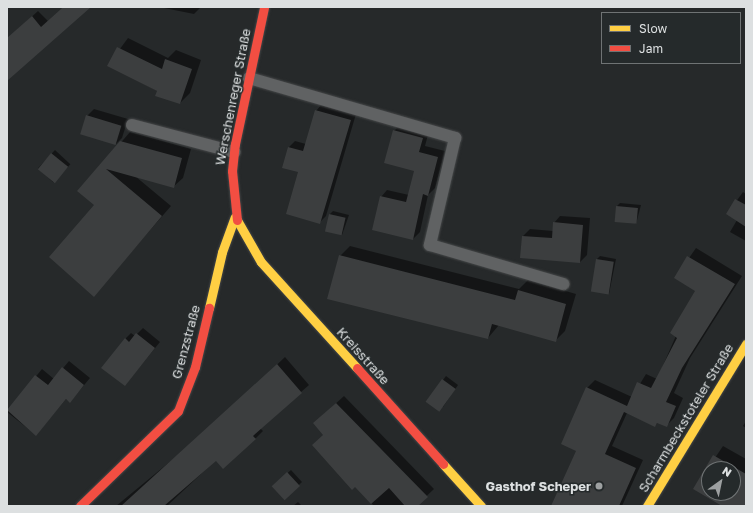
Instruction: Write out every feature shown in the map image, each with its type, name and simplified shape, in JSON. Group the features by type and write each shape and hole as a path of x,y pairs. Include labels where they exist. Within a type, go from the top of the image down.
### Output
{"street":[{"name":"Werschenreger Straße","path":"235,217 234,152 264,7"},
{"name":"Grenzstraße","path":"80,506 178,411 195,367 222,252 235,217"},
{"name":"Kreisstraße","path":"235,217 261,262 481,506"},
{"name":"Scharmbeckstoteler Straße","path":"647,506 746,344"}],"lane":[{"path":"249,78 455,138 430,245 563,284"},
{"path":"132,125 234,152"}],"building":[{"path":"63,7 91,7 7,81 7,38 32,16 41,27"},
{"path":"117,47 162,69 165,59 192,69 180,104 155,96 157,91 107,66"},
{"path":"315,110 351,120 320,224 286,214 298,172 282,168 288,147 303,151"},
{"path":"86,115 121,126 116,145 80,134"},
{"path":"393,130 423,138 419,152 438,157 428,196 423,194 413,240 372,230 380,196 406,202 414,171 384,163"},
{"path":"120,141 182,158 174,188 106,169 162,216 94,297 49,257 94,205 77,191"},
{"path":"51,153 68,167 55,183 38,169"},
{"path":"735,199 746,205 746,227 726,214"},
{"path":"616,206 638,208 637,224 615,222"},
{"path":"329,214 346,218 342,235 325,232"},
{"path":"553,222 583,225 580,263 520,258 522,236 552,238"},
{"path":"339,255 515,300 518,290 566,304 556,342 492,324 488,339 327,299"},
{"path":"687,256 735,284 682,368 666,402 676,406 667,427 657,423 655,427 624,412 605,454 636,468 619,506 551,506 576,451 561,444 586,387 627,406 637,382 651,388 677,338 670,333 695,291 674,278"},
{"path":"596,259 614,262 609,294 591,292"},
{"path":"136,333 155,348 125,386 101,368 125,338 129,342"},
{"path":"277,364 302,393 253,436 256,439 223,469 216,461 164,506 121,506"},
{"path":"62,367 84,385 70,403 66,399 36,436 7,410 35,375 48,385"},
{"path":"442,379 456,389 439,412 426,402"},
{"path":"336,403 428,497 418,506 405,506 389,488 371,504 355,487 352,490 312,445 323,435 313,423"},
{"path":"713,455 723,461 709,461"},
{"path":"741,471 746,474 746,506 722,506 713,501 741,501"},
{"path":"287,472 300,486 285,500 272,486"},
{"path":"701,475 701,494 693,489"}],"traffic: slow":[{"path":"209,308 222,252 235,217"},
{"path":"237,220 261,262 357,368"},
{"path":"647,506 746,344"},
{"path":"443,464 481,506"}],"traffic: jam":[{"path":"237,220 232,171 235,144 264,7"},
{"path":"80,506 178,411 195,367 209,308"},
{"path":"357,368 443,464"}],"place":[{"name":"Gasthof Scheper","path":"599,486"}]}
